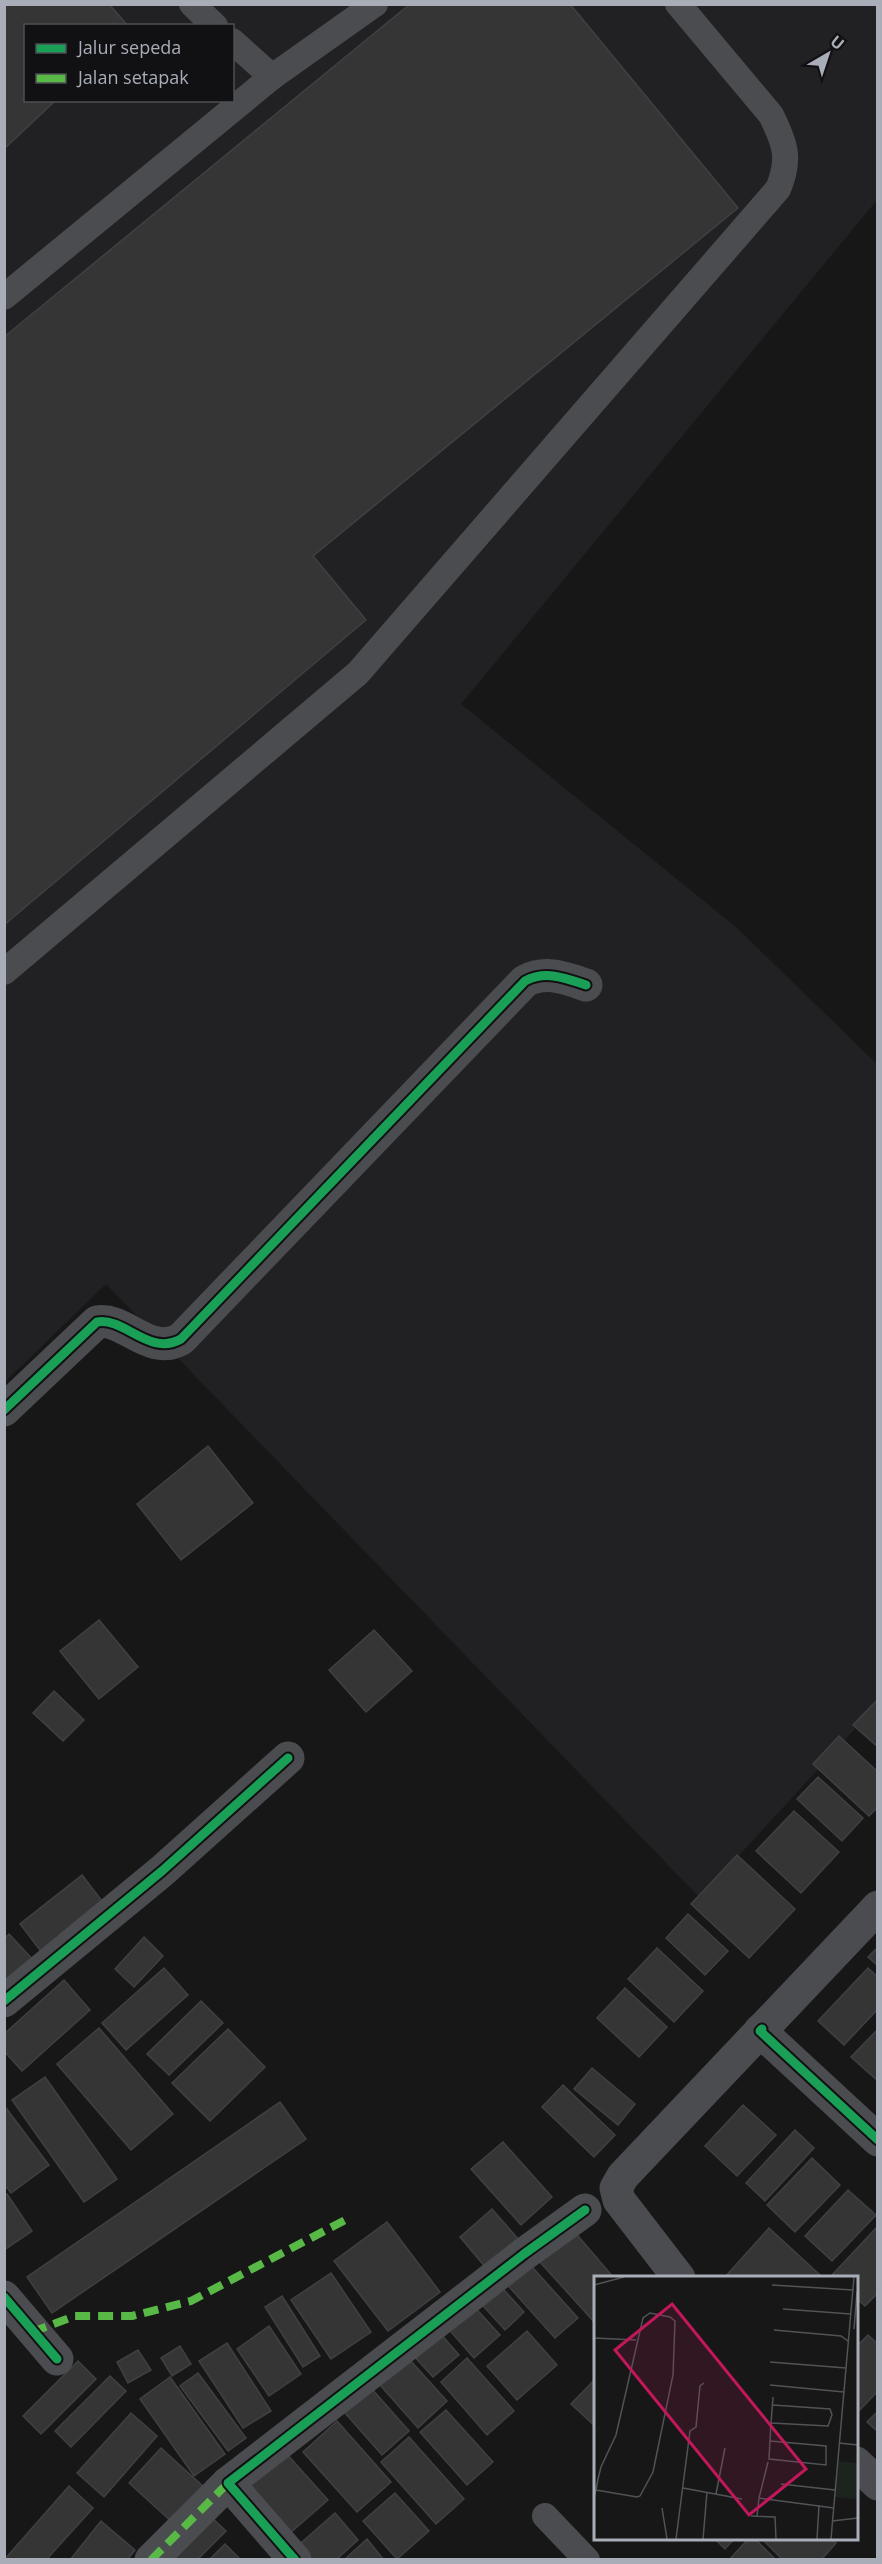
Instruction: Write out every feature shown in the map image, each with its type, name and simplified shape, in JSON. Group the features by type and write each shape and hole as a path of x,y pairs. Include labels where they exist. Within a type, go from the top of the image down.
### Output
{"street":[{"path":"4,1410 97,1323 107,1322 148,1341 161,1344 168,1345 181,1340 525,981 536,976 556,975 586,985"},
{"path":"4,2001 153,1878 288,1758"},
{"path":"678,2276 619,2199 616,2188 623,2176 878,1906"},
{"path":"762,2029 760,2031 878,2140"},
{"path":"151,2559 228,2483 524,2253 585,2210"},
{"path":"4,2297 57,2359"},
{"path":"858,2465 878,2484"},
{"path":"228,2483 295,2559"}],"lane":[{"path":"192,4 213,24"},
{"path":"4,297 272,77 375,4"},
{"path":"4,972 358,673 627,366 778,189 786,171 785,158 781,136 771,115 678,4"},
{"path":"234,43 272,77"},
{"path":"544,2516 587,2559"}],"shaded area":[{"path":"5,5 877,5 877,200 461,704 736,927 877,1064 877,1705 700,1898 106,1284 5,1382"}],"building":[{"path":"4,4 109,4 126,24 24,24 24,102 54,102 4,149"},
{"path":"410,4 570,4 738,208 313,556 366,620 4,925 4,337"},
{"path":"208,1446 253,1503 181,1560 137,1504"},
{"path":"99,1620 138,1667 99,1699 60,1651"},
{"path":"374,1630 412,1671 366,1712 329,1670"},
{"path":"54,1691 84,1720 63,1741 33,1713"},
{"path":"878,1699 878,1747 853,1725"},
{"path":"839,1736 878,1772 878,1807 869,1816 813,1764"},
{"path":"818,1777 863,1818 842,1841 797,1799"},
{"path":"794,1811 839,1852 801,1893 756,1851"},
{"path":"737,1855 795,1909 749,1958 691,1904"},
{"path":"82,1875 109,1910 46,1958 20,1924"},
{"path":"688,1914 728,1951 705,1975 666,1938"},
{"path":"9,1934 36,1963 4,1993 4,1939"},
{"path":"144,1937 163,1956 134,1987 115,1969"},
{"path":"878,1947 878,1966 868,1957"},
{"path":"657,1948 703,1991 674,2022 628,1979"},
{"path":"164,1968 188,1995 126,2050 102,2023"},
{"path":"868,1968 878,1977 878,2009 844,2045 818,2021"},
{"path":"64,1980 90,2010 22,2071 4,2051 4,2034"},
{"path":"625,1988 667,2027 639,2057 597,2018"},
{"path":"201,2001 223,2023 169,2075 147,2054"},
{"path":"99,2028 173,2114 131,2150 57,2064"},
{"path":"228,2029 265,2067 210,2121 172,2083"},
{"path":"878,2029 878,2081 851,2057"},
{"path":"592,2068 635,2104 618,2125 574,2089"},
{"path":"45,2077 117,2179 84,2202 12,2100"},
{"path":"563,2085 615,2135 594,2157 542,2107"},
{"path":"280,2102 306,2139 52,2313 27,2277"},
{"path":"743,2105 776,2135 737,2176 705,2146"},
{"path":"6,2108 49,2165 11,2193 4,2184 4,2110"},
{"path":"795,2130 814,2148 765,2201 746,2183"},
{"path":"503,2142 552,2197 521,2225 471,2169"},
{"path":"812,2158 840,2185 795,2232 767,2205"},
{"path":"848,2190 876,2215 832,2261 805,2236"},
{"path":"7,2194 32,2231 4,2250 4,2196"},
{"path":"492,2209 519,2240 486,2268 460,2237"},
{"path":"387,2222 440,2292 388,2331 334,2261"},
{"path":"878,2226 878,2293 865,2306 858,2300 858,2276 832,2275"},
{"path":"769,2228 821,2276 726,2276"},
{"path":"573,2230 612,2276 594,2276 594,2322 539,2261"},
{"path":"525,2259 578,2318 555,2338 502,2279"},
{"path":"331,2273 371,2332 331,2359 291,2300"},
{"path":"495,2280 524,2312 505,2330 475,2297"},
{"path":"282,2296 320,2356 303,2367 265,2307"},
{"path":"470,2302 500,2335 474,2358 445,2325"},
{"path":"269,2326 301,2374 269,2396 237,2349"},
{"path":"527,2331 557,2365 517,2400 487,2366"},
{"path":"439,2332 459,2355 433,2377 413,2355"},
{"path":"868,2335 878,2344 878,2391 858,2412 858,2345"},
{"path":"227,2343 271,2411 243,2428 199,2361"},
{"path":"180,2346 191,2364 172,2376 161,2358"},
{"path":"138,2350 151,2370 128,2383 117,2362"},
{"path":"467,2358 514,2411 487,2435 441,2382"},
{"path":"409,2359 447,2401 418,2428 380,2385"},
{"path":"78,2361 96,2379 41,2434 23,2416"},
{"path":"198,2373 246,2438 228,2451 180,2386"},
{"path":"110,2376 126,2391 71,2447 55,2431"},
{"path":"170,2377 225,2454 194,2476 140,2399"},
{"path":"594,2380 594,2425 571,2404"},
{"path":"372,2389 409,2431 382,2455 345,2413"},
{"path":"446,2410 493,2462 467,2485 420,2432"},
{"path":"878,2411 878,2432 867,2422"},
{"path":"131,2413 157,2436 104,2497 77,2473"},
{"path":"337,2421 391,2482 357,2512 303,2452"},
{"path":"409,2437 464,2499 436,2524 381,2462"},
{"path":"161,2448 205,2488 173,2523 129,2483"},
{"path":"285,2452 328,2500 289,2534 246,2486"},
{"path":"69,2486 93,2508 46,2560 4,2560"},
{"path":"395,2493 429,2531 397,2559 363,2521"},
{"path":"335,2513 358,2540 336,2560 303,2560 294,2549"},
{"path":"208,2514 226,2531 197,2560 173,2560"},
{"path":"101,2521 135,2550 127,2560 70,2560"},
{"path":"367,2539 384,2560 344,2560"},
{"path":"716,2540 733,2540 725,2549"},
{"path":"747,2540 756,2540 776,2560 729,2560"},
{"path":"763,2540 833,2540 836,2543 821,2560 783,2560"},
{"path":"225,2544 241,2560 209,2560"}],"marked path":[{"path":"32,2332 75,2316 132,2316 191,2301 349,2218"},
{"path":"151,2560 228,2483"}],"cycle path":[{"path":"4,1410 97,1322 117,1325 158,1343 169,1343 181,1339 525,981 548,976 586,985"},
{"path":"4,2001 162,1871 288,1758"},
{"path":"762,2029 760,2031 878,2140"},
{"path":"295,2560 228,2483 524,2254 585,2210"},
{"path":"4,2297 57,2359"}]}
